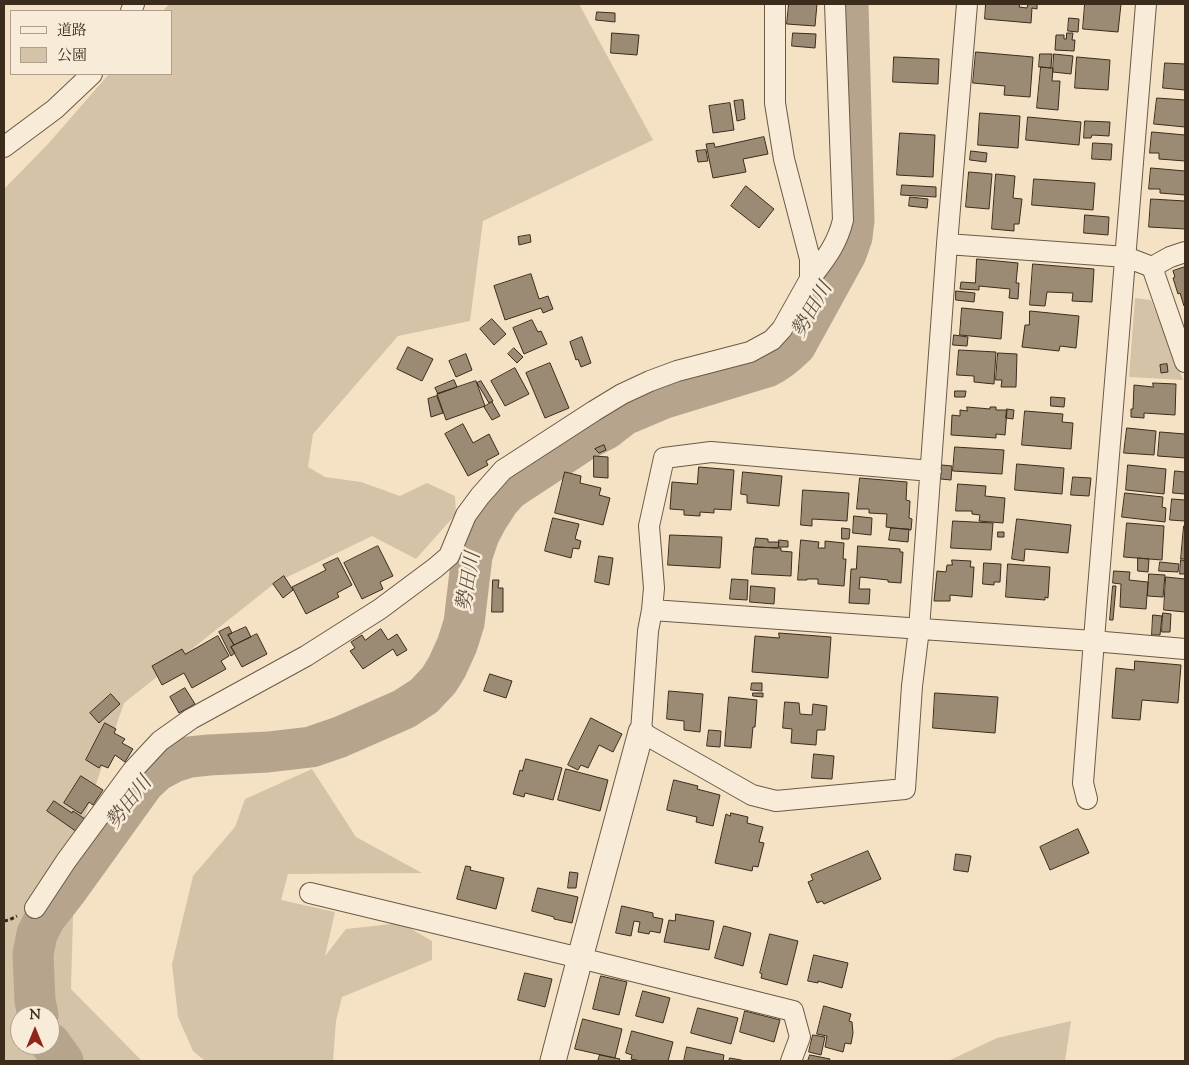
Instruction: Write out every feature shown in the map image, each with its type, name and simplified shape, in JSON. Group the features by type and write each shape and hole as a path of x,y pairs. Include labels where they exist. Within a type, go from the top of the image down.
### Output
{"street":[{"path":"775,4 775,103 784,159 810,259 810,279"},
{"path":"35,908 133,770 160,741 191,719 306,656 380,609 435,568 449,556 466,516 480,496 503,470 594,411 636,388 677,371 750,352 772,340 782,330 810,279 835,244 843,220 834,4"},
{"path":"641,732 752,795 776,801 906,789 912,686 919,629 967,4"},
{"path":"1088,799 1083,782 1093,641 1146,4"},
{"path":"4,148 55,109 91,75"},
{"path":"948,244 1126,257 1152,267 1185,362"},
{"path":"1152,267 1170,257 1185,252"},
{"path":"553,1061 641,732 648,631 654,588 649,526 664,458 711,452 931,471"},
{"path":"652,610 1185,649"},
{"path":"310,893 793,1011 800,1036 791,1061"}],"green space":[{"path":"169,4 579,4 653,140 483,221 470,321 398,336 313,434 308,467 325,477 361,482 400,496 427,483 455,496 456,514 416,559 372,536 275,583 124,703 75,845 71,989 142,1061 4,1061 4,189 48,144 108,75 172,75 172,10 164,10"},
{"path":"1135,298 1151,300 1183,380 1129,377"},
{"path":"312,769 356,837 422,873 288,874 281,900 335,912 325,956 346,929 401,923 432,941 432,960 342,997 336,1021 333,1061 205,1061 193,1051 178,1017 172,964 193,876 235,827 245,799"},
{"path":"1071,1021 1065,1061 948,1061 997,1038"}],"building":[{"path":"789,4 817,4 815,26 787,24"},
{"path":"986,4 1020,4 1019,7 1027,8 1028,4 1037,4 1037,9 1032,8 1031,23 985,19"},
{"path":"1085,4 1121,4 1118,32 1083,29"},
{"path":"597,12 615,13 615,22 596,20"},
{"path":"1069,18 1079,19 1078,32 1068,31"},
{"path":"612,33 639,35 637,55 611,53"},
{"path":"793,33 816,34 815,48 792,46"},
{"path":"1067,33 1073,33 1072,40 1075,40 1074,51 1055,50 1056,35 1064,35 1064,39 1066,39"},
{"path":"976,52 1033,57 1030,97 1004,95 1005,86 973,83"},
{"path":"1040,54 1052,54 1051,68 1039,67"},
{"path":"1054,54 1073,56 1071,74 1053,72"},
{"path":"894,57 939,59 938,84 893,82"},
{"path":"1077,57 1110,60 1108,90 1075,88"},
{"path":"1165,63 1185,64 1185,90 1163,88"},
{"path":"1041,67 1053,68 1052,81 1060,81 1058,110 1037,108"},
{"path":"1157,98 1185,100 1185,127 1154,124"},
{"path":"743,100 745,119 737,121 734,101"},
{"path":"730,103 734,130 713,133 709,106"},
{"path":"980,113 1020,116 1018,148 978,145"},
{"path":"1028,117 1081,122 1079,145 1026,140"},
{"path":"1085,121 1110,122 1109,136 1092,135 1091,138 1084,138"},
{"path":"1152,132 1185,135 1185,161 1159,159 1159,153 1150,153"},
{"path":"900,133 935,135 933,177 897,175"},
{"path":"764,137 768,154 743,159 746,172 713,178 706,144 714,143 715,147"},
{"path":"1093,143 1112,144 1111,160 1092,159"},
{"path":"706,150 708,161 698,162 696,151"},
{"path":"971,151 987,153 986,162 970,160"},
{"path":"1151,168 1185,171 1185,195 1160,193 1160,189 1149,189"},
{"path":"969,172 992,174 989,209 966,207"},
{"path":"996,174 1015,176 1013,198 1022,199 1019,224 1014,224 1014,231 992,229"},
{"path":"1034,179 1095,183 1093,210 1032,205"},
{"path":"902,185 936,187 936,197 901,195"},
{"path":"746,186 774,209 759,228 731,206"},
{"path":"910,197 928,199 927,208 909,206"},
{"path":"1151,199 1185,201 1185,229 1149,227"},
{"path":"1085,215 1109,217 1108,235 1084,233"},
{"path":"530,235 531,242 519,245 518,237"},
{"path":"977,259 1018,263 1016,283 1019,283 1018,299 1009,298 1010,289 979,286 979,290 960,289 961,282 975,283"},
{"path":"1033,264 1094,269 1092,302 1072,301 1073,293 1047,292 1045,306 1030,305"},
{"path":"1185,267 1184,306 1180,293 1178,294 1173,271"},
{"path":"531,274 539,299 548,296 553,309 543,313 541,308 505,320 494,286"},
{"path":"956,291 975,293 974,302 956,300"},
{"path":"962,308 1003,312 1001,339 960,335"},
{"path":"1030,311 1079,316 1076,348 1060,346 1059,351 1022,347 1025,325 1029,325"},
{"path":"492,319 506,334 494,345 480,329"},
{"path":"532,320 538,332 541,331 547,344 524,354 513,328"},
{"path":"954,335 968,337 967,346 953,345"},
{"path":"582,337 591,363 581,367 578,359 576,360 570,342"},
{"path":"408,347 433,359 422,381 397,369"},
{"path":"514,348 523,357 517,363 508,354"},
{"path":"959,350 996,352 994,384 974,382 974,376 957,375"},
{"path":"998,353 1017,354 1016,387 1001,387 1002,380 996,380"},
{"path":"466,354 472,370 456,377 449,361"},
{"path":"550,363 569,408 545,418 526,373"},
{"path":"1167,364 1168,372 1161,373 1160,365"},
{"path":"515,368 529,394 505,406 491,381"},
{"path":"454,380 457,387 438,394 435,388"},
{"path":"476,381 485,406 446,420 437,394"},
{"path":"481,381 493,401 489,403 477,383"},
{"path":"1153,383 1176,384 1175,415 1144,413 1144,418 1131,417 1134,385 1153,387"},
{"path":"955,391 966,391 965,397 955,397"},
{"path":"437,396 443,413 431,417 428,399"},
{"path":"1051,397 1065,398 1064,407 1051,406"},
{"path":"492,402 500,416 492,420 484,407"},
{"path":"967,407 990,409 990,407 996,407 996,410 1007,410 1005,435 996,434 996,438 951,435 952,415 960,416 960,410 967,411"},
{"path":"1007,409 1014,410 1013,419 1006,418"},
{"path":"1025,411 1063,414 1062,422 1073,423 1071,449 1022,445"},
{"path":"463,424 473,443 489,434 499,454 486,461 488,465 468,476 445,434"},
{"path":"1127,428 1156,431 1154,455 1124,453"},
{"path":"1160,432 1185,434 1185,458 1158,456"},
{"path":"604,445 606,450 599,453 595,449"},
{"path":"955,447 1004,450 1002,474 953,471"},
{"path":"594,456 608,457 608,478 594,477"},
{"path":"1017,464 1064,468 1062,494 1015,490"},
{"path":"942,465 952,466 951,480 941,479"},
{"path":"1128,465 1166,469 1164,494 1126,490"},
{"path":"699,467 734,470 731,510 714,509 714,513 700,512 700,516 684,515 684,510 670,509 672,482 697,484"},
{"path":"1175,471 1185,472 1185,494 1173,493"},
{"path":"565,472 581,476 580,483 601,488 599,495 610,498 603,525 555,513"},
{"path":"743,472 782,476 779,506 747,503 747,495 741,494"},
{"path":"1073,477 1091,478 1089,496 1071,495"},
{"path":"860,478 907,482 906,500 910,501 909,518 912,519 911,530 886,527 887,514 869,513 869,509 857,509"},
{"path":"958,484 986,486 985,496 1005,498 1003,523 979,521 980,515 972,514 972,511 956,511"},
{"path":"803,490 849,493 847,521 812,519 812,526 801,525"},
{"path":"1125,493 1163,497 1162,507 1166,508 1165,522 1122,517"},
{"path":"1172,499 1185,500 1185,521 1170,520"},
{"path":"854,516 872,518 871,535 853,533"},
{"path":"553,518 579,524 575,539 581,541 579,549 573,548 571,558 545,551"},
{"path":"1017,519 1071,525 1068,553 1025,549 1024,561 1012,559"},
{"path":"953,521 993,523 991,550 951,548"},
{"path":"1127,523 1164,526 1162,560 1124,557"},
{"path":"1184,526 1185,559 1181,559"},
{"path":"842,528 850,529 849,539 842,539"},
{"path":"891,528 909,529 908,542 889,540"},
{"path":"998,532 1004,532 1004,537 998,537"},
{"path":"670,535 722,537 720,568 668,565"},
{"path":"756,538 768,539 768,542 779,542 778,548 755,547"},
{"path":"779,540 788,541 788,547 779,547"},
{"path":"801,540 819,542 818,548 825,548 825,541 844,543 843,559 846,559 844,586 818,584 818,579 798,580"},
{"path":"378,546 393,576 380,582 383,589 362,599 344,563"},
{"path":"858,546 900,549 900,552 903,552 901,583 860,577 859,589 870,589 869,604 849,603 851,569 856,569"},
{"path":"754,547 781,548 781,551 792,552 791,576 752,574"},
{"path":"599,556 613,558 609,585 595,582"},
{"path":"338,558 352,585 337,593 339,597 306,614 292,587 326,570 323,565"},
{"path":"1138,558 1149,559 1148,572 1138,571"},
{"path":"952,560 971,561 970,567 974,567 972,597 950,595 950,601 934,601 937,571 946,572 947,565 952,565"},
{"path":"1181,560 1185,561 1185,574 1180,574"},
{"path":"1160,562 1179,564 1178,572 1159,571"},
{"path":"984,563 1001,564 1000,582 994,582 994,585 983,584"},
{"path":"1008,564 1050,567 1048,598 1045,597 1045,600 1006,597"},
{"path":"1114,571 1130,572 1129,580 1148,582 1146,609 1120,607 1121,584 1113,583"},
{"path":"1149,574 1165,575 1163,597 1148,596"},
{"path":"284,576 293,590 283,598 273,584"},
{"path":"1166,577 1185,579 1185,612 1164,610"},
{"path":"732,579 748,580 747,600 730,599"},
{"path":"493,580 499,580 498,588 503,588 503,612 492,612"},
{"path":"751,586 775,588 774,604 750,602"},
{"path":"1113,586 1116,586 1113,620 1110,620"},
{"path":"1163,613 1171,614 1170,632 1162,632"},
{"path":"1153,615 1162,616 1160,635 1152,635"},
{"path":"229,627 232,633 228,635 234,645 231,647 235,653 231,656 219,632"},
{"path":"246,627 251,637 234,645 228,635"},
{"path":"381,629 388,640 397,634 407,650 397,656 393,649 363,669 350,651 355,648 351,642 362,635 365,640"},
{"path":"779,633 831,637 828,678 752,672 755,636 779,638"},
{"path":"257,634 267,654 242,667 231,647"},
{"path":"218,636 229,656 221,661 226,669 192,688 184,673 162,685 152,666 182,649 185,654"},
{"path":"1135,661 1181,665 1178,703 1142,700 1140,720 1112,718 1116,668 1134,670"},
{"path":"490,674 512,681 506,698 484,691"},
{"path":"752,683 762,683 762,691 751,690"},
{"path":"185,688 195,704 179,713 170,697"},
{"path":"669,691 703,694 700,732 684,730 684,721 667,719"},
{"path":"753,693 763,693 763,697 753,696"},
{"path":"935,693 998,697 995,733 933,728"},
{"path":"111,694 120,704 99,723 90,713"},
{"path":"729,697 757,700 751,748 725,746"},
{"path":"785,702 799,703 800,714 812,715 813,704 827,706 825,730 817,730 816,745 791,743 792,729 783,728"},
{"path":"591,718 622,734 613,752 599,745 588,768 581,765 578,770 568,765"},
{"path":"105,723 116,729 114,733 125,739 122,743 133,749 125,762 115,755 108,768 101,765 99,768 86,760"},
{"path":"709,730 721,731 720,747 707,746"},
{"path":"814,754 834,756 832,779 812,778"},
{"path":"526,759 562,768 553,800 525,793 524,797 513,794 520,770 522,771"},
{"path":"566,769 608,780 600,811 558,800"},
{"path":"81,776 103,790 93,805 89,802 81,814 64,803"},
{"path":"674,780 698,786 697,789 720,795 713,826 696,822 697,817 667,810"},
{"path":"54,801 85,819 77,832 47,811"},
{"path":"731,813 748,817 747,823 763,827 759,842 764,843 758,867 753,866 752,871 715,863 726,814 730,816"},
{"path":"1078,829 1089,853 1050,870 1040,847"},
{"path":"868,851 881,879 824,904 822,901 817,903 808,882 813,880 811,875"},
{"path":"956,854 971,856 968,872 954,870"},
{"path":"466,866 471,867 470,870 504,878 496,909 457,899"},
{"path":"570,872 578,873 576,888 568,888"},
{"path":"538,888 578,897 572,923 532,911"},
{"path":"622,906 653,913 653,917 663,919 660,933 650,931 649,934 638,932 640,922 634,921 631,936 616,933"},
{"path":"676,914 714,921 709,950 664,942 669,920 675,921"},
{"path":"724,926 751,933 743,966 715,958"},
{"path":"770,934 798,941 787,985 761,978 762,974 760,973"},
{"path":"814,955 848,963 842,988 818,981 818,983 808,981"},
{"path":"525,973 552,979 545,1007 518,1000"},
{"path":"601,976 627,982 619,1015 593,1009"},
{"path":"643,991 670,998 663,1023 636,1016"},
{"path":"824,1006 851,1014 849,1021 852,1022 853,1033 851,1044 845,1043 843,1052 825,1047 827,1036 817,1034"},
{"path":"698,1008 738,1018 731,1044 691,1033"},
{"path":"745,1011 780,1020 774,1042 740,1032"},
{"path":"583,1019 622,1029 615,1058 575,1049"},
{"path":"632,1031 673,1042 668,1061 631,1059 632,1055 626,1053"},
{"path":"813,1035 825,1037 821,1055 809,1052"},
{"path":"687,1047 724,1055 723,1061 684,1061"},
{"path":"600,1055 620,1059 619,1061 598,1061"},
{"path":"810,1055 830,1059 829,1061 808,1061"},
{"path":"730,1058 746,1061 729,1061"}],"waterway":[{"name":"勢田川","path":"36,1005 33,954 37,934 45,918 144,783 157,771 174,762 190,757 311,747 340,737 404,709 424,696 439,680 457,645 464,623 472,556 479,535 499,501 510,489 583,441 606,429 624,415 662,399 767,367 783,357 796,345 846,254 852,237 854,220 848,4"},
{"name":"勢田川","path":"59,1055 63,1061"}]}
